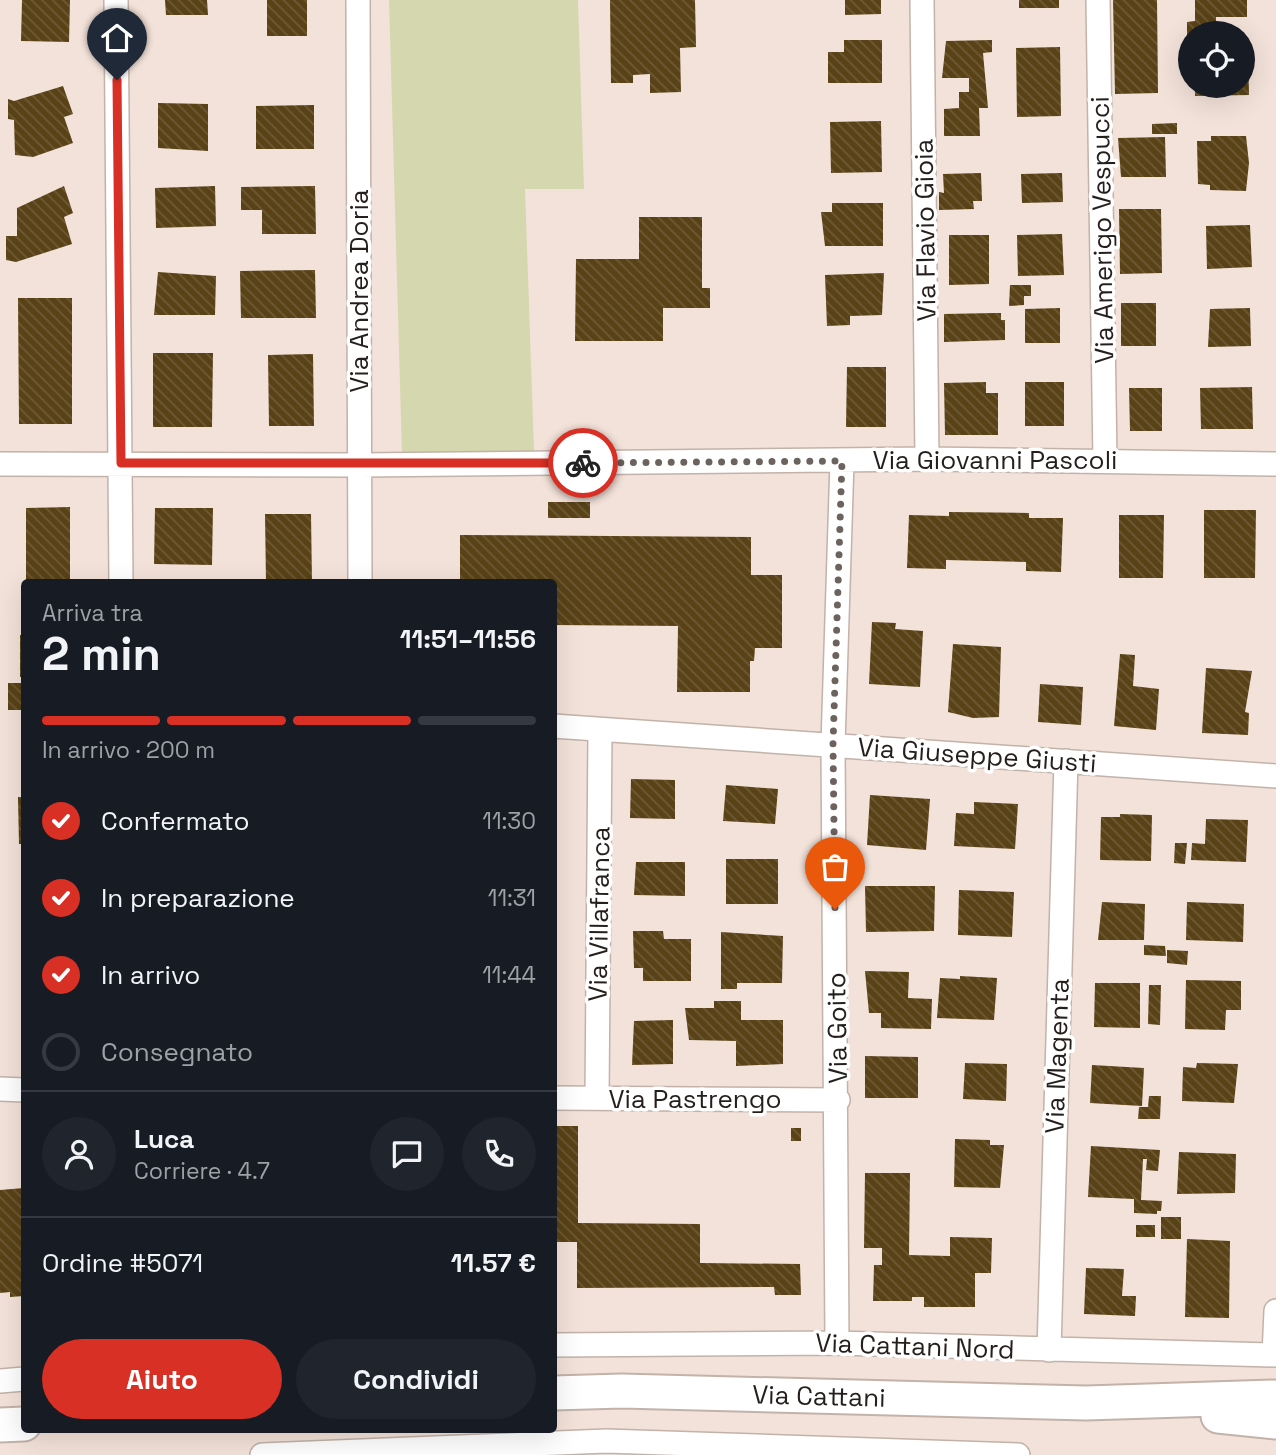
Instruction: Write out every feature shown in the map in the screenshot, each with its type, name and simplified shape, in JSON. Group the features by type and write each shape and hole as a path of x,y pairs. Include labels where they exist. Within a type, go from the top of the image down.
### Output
{"main road":[{"name":"Via Cattani","path":"557,1393 622,1391 1086,1403 1276,1397"},
{"name":"Via Cattani","path":"1086,1403 1276,1422"},
{"path":"0,1425 21,1423"}],"street":[{"path":"116,0 121,579"},
{"name":"Via Andrea Doria","path":"358,0 360,579"},
{"name":"Via Flavio Gioia","path":"922,0 927,459"},
{"name":"Via Amerigo Vespucci","path":"1098,0 1105,460"},
{"name":"Via Giovanni Pascoli","path":"0,464 360,465 927,459 1276,464"},
{"name":"Via Goito","path":"837,1343 838,1100 833,744 842,461"},
{"name":"Via Giuseppe Giusti","path":"557,726 1276,776"},
{"name":"Via Villafranca","path":"597,1098 600,730"},
{"name":"Via Magenta","path":"1049,1350 1066,761"},
{"path":"0,1089 21,1090"},
{"name":"Via Pastrengo","path":"557,1098 838,1100"},
{"path":"1275,1355 1276,1311"},
{"name":"Via Cattani Nord","path":"557,1345 837,1343 1275,1355"},
{"path":"0,1381 21,1379"},
{"path":"262,1455 606,1448 1018,1455"}],"green space":[{"path":"389,0 578,0 584,189 525,189 534,451 402,454"}],"building":[{"path":"22,0 70,0 69,42 21,41"},
{"path":"165,0 207,0 208,15 166,15"},
{"path":"267,0 307,0 307,36 267,36"},
{"path":"610,0 695,0 696,47 680,48 681,92 650,93 650,74 633,75 633,83 611,83"},
{"path":"845,0 881,0 881,14 845,15"},
{"path":"1019,0 1059,0 1059,8 1019,8"},
{"path":"1113,0 1157,0 1158,93 1115,94"},
{"path":"1195,0 1247,0 1247,17 1216,17 1216,21 1195,21"},
{"path":"844,40 882,40 882,83 828,83 828,52 844,52"},
{"path":"992,40 992,52 983,53 988,108 979,108 980,136 944,136 944,109 959,108 959,92 969,92 969,78 942,78 946,41"},
{"path":"1060,47 1061,116 1017,117 1016,48"},
{"path":"63,86 73,114 64,117 73,143 33,157 15,155 14,120 8,119 8,99 14,101"},
{"path":"158,103 208,104 208,151 158,148"},
{"path":"314,105 314,149 256,149 256,106"},
{"path":"881,121 882,172 831,173 830,122"},
{"path":"1177,123 1177,134 1152,134 1152,124"},
{"path":"1211,136 1246,136 1249,163 1246,191 1210,190 1210,185 1198,184 1197,141 1211,141"},
{"path":"1165,137 1166,177 1121,177 1118,138"},
{"path":"981,173 982,201 973,201 974,209 939,210 939,192 944,193 943,174"},
{"path":"1062,173 1063,202 1022,203 1021,174"},
{"path":"64,186 73,213 64,217 72,244 16,262 6,260 6,236 17,236 17,208"},
{"path":"215,186 216,226 156,228 155,188"},
{"path":"315,186 316,234 262,234 262,210 241,210 241,187"},
{"path":"832,203 883,203 883,246 825,246 821,212 832,212"},
{"path":"1119,209 1161,209 1162,273 1120,274"},
{"path":"639,217 702,217 702,288 710,288 710,308 663,308 663,341 575,341 576,259 639,259"},
{"path":"1250,225 1252,267 1207,269 1206,226"},
{"path":"1062,234 1064,275 1018,276 1017,235"},
{"path":"949,235 989,235 989,284 949,285"},
{"path":"315,270 316,318 241,318 240,271"},
{"path":"158,272 216,276 215,315 154,315"},
{"path":"884,273 882,315 850,316 850,325 827,326 825,275"},
{"path":"1010,285 1031,285 1031,296 1024,296 1024,305 1009,306"},
{"path":"18,298 72,298 72,424 19,424"},
{"path":"1121,303 1156,303 1156,346 1121,346"},
{"path":"1060,308 1060,343 1025,343 1025,309"},
{"path":"1250,308 1251,346 1208,347 1210,309"},
{"path":"1001,313 1001,320 1005,320 1005,340 944,342 944,314"},
{"path":"153,353 213,353 212,427 153,427"},
{"path":"313,354 314,426 269,426 268,355"},
{"path":"847,367 886,367 886,427 846,427"},
{"path":"986,382 986,393 998,393 998,435 945,435 944,383"},
{"path":"1025,382 1064,382 1064,426 1025,426"},
{"path":"1252,387 1253,429 1201,429 1200,388"},
{"path":"1129,388 1162,388 1162,431 1130,431"},
{"path":"548,502 590,502 590,518 548,518"},
{"path":"70,507 70,579 26,579 26,508"},
{"path":"155,508 213,508 212,565 154,564"},
{"path":"1204,510 1256,510 1255,578 1204,578"},
{"path":"949,512 1029,513 1029,518 1063,518 1061,572 1026,571 1026,562 946,560 946,569 907,568 909,515 949,516"},
{"path":"265,514 311,514 312,579 266,579"},
{"path":"1119,515 1164,515 1163,578 1119,578"},
{"path":"460,535 751,537 751,575 782,575 782,648 755,648 754,661 750,661 750,692 677,692 678,626 557,625 557,579 460,579"},
{"path":"872,622 896,623 895,629 923,631 920,687 869,684"},
{"path":"20,635 21,635 21,677"},
{"path":"953,644 1001,647 999,717 973,718 948,712"},
{"path":"1120,654 1135,655 1133,686 1159,689 1156,730 1114,726"},
{"path":"1206,668 1252,671 1245,712 1249,713 1248,735 1202,733"},
{"path":"8,683 21,683 21,710 8,710"},
{"path":"1040,684 1083,687 1081,725 1038,722"},
{"path":"631,779 675,780 675,819 630,818"},
{"path":"726,785 778,789 775,824 723,821"},
{"path":"870,795 930,799 926,850 867,845"},
{"path":"18,797 21,797 21,844"},
{"path":"974,802 1018,804 1015,849 954,846 956,813 974,814"},
{"path":"1120,814 1152,815 1151,861 1100,860 1101,817 1120,817"},
{"path":"1206,819 1248,820 1246,862 1191,860 1192,843 1205,844"},
{"path":"1175,843 1187,843 1185,864 1174,863"},
{"path":"726,859 778,859 778,904 726,904"},
{"path":"636,862 685,862 685,896 634,895"},
{"path":"865,886 935,886 934,931 866,932"},
{"path":"959,890 1014,892 1012,937 958,935"},
{"path":"1102,902 1145,904 1144,940 1098,940"},
{"path":"1187,902 1244,904 1243,942 1186,940"},
{"path":"633,931 663,931 664,939 691,939 691,981 643,981 643,968 634,968"},
{"path":"721,932 783,936 782,983 737,983 737,989 721,989"},
{"path":"1144,945 1165,946 1166,956 1144,955"},
{"path":"1167,950 1188,951 1187,965 1167,963"},
{"path":"865,971 909,972 908,998 932,999 931,1029 881,1028 881,1013 869,1013"},
{"path":"960,976 997,978 994,1020 937,1018 940,978 960,979"},
{"path":"1186,980 1241,981 1241,1010 1226,1010 1225,1030 1185,1029"},
{"path":"1095,983 1140,983 1140,1028 1094,1027"},
{"path":"1149,985 1161,985 1160,1025 1148,1024"},
{"path":"714,1001 741,1001 741,1020 783,1020 783,1064 736,1066 736,1041 689,1040 685,1008 714,1008"},
{"path":"673,1020 673,1064 632,1065 634,1021"},
{"path":"865,1056 918,1057 918,1098 865,1098"},
{"path":"965,1063 1007,1064 1006,1101 963,1099"},
{"path":"1197,1063 1238,1064 1234,1103 1182,1101 1183,1067 1196,1068"},
{"path":"1092,1065 1144,1068 1142,1106 1090,1103"},
{"path":"1149,1096 1161,1096 1160,1119 1138,1119 1139,1107 1148,1107"},
{"path":"557,1126 578,1126 578,1223 700,1224 700,1263 800,1264 801,1295 775,1295 774,1287 577,1288 577,1242 557,1242"},
{"path":"791,1128 801,1128 801,1141 791,1141"},
{"path":"955,1139 990,1140 990,1145 1004,1145 1000,1188 954,1187"},
{"path":"1091,1146 1160,1150 1158,1171 1146,1170 1147,1159 1143,1159 1141,1200 1162,1201 1161,1211 1157,1211 1157,1214 1134,1213 1134,1199 1088,1197"},
{"path":"1179,1152 1236,1154 1235,1193 1177,1194"},
{"path":"865,1173 910,1173 909,1255 950,1256 950,1237 992,1238 991,1273 975,1273 975,1307 924,1307 924,1297 912,1297 912,1301 873,1301 874,1265 882,1265 882,1248 864,1248"},
{"path":"21,1188 21,1296 10,1297 10,1292 0,1293 0,1190"},
{"path":"1161,1217 1181,1217 1181,1239 1161,1239"},
{"path":"1136,1225 1155,1225 1155,1237 1136,1237"},
{"path":"1187,1239 1230,1241 1229,1318 1185,1317"},
{"path":"1086,1268 1124,1269 1122,1296 1136,1296 1135,1316 1084,1314"}],"way so far":[{"path":"583,463 842,461 833,744 835,909"}],"route":[{"path":"117,80 121,463 583,463"}]}
